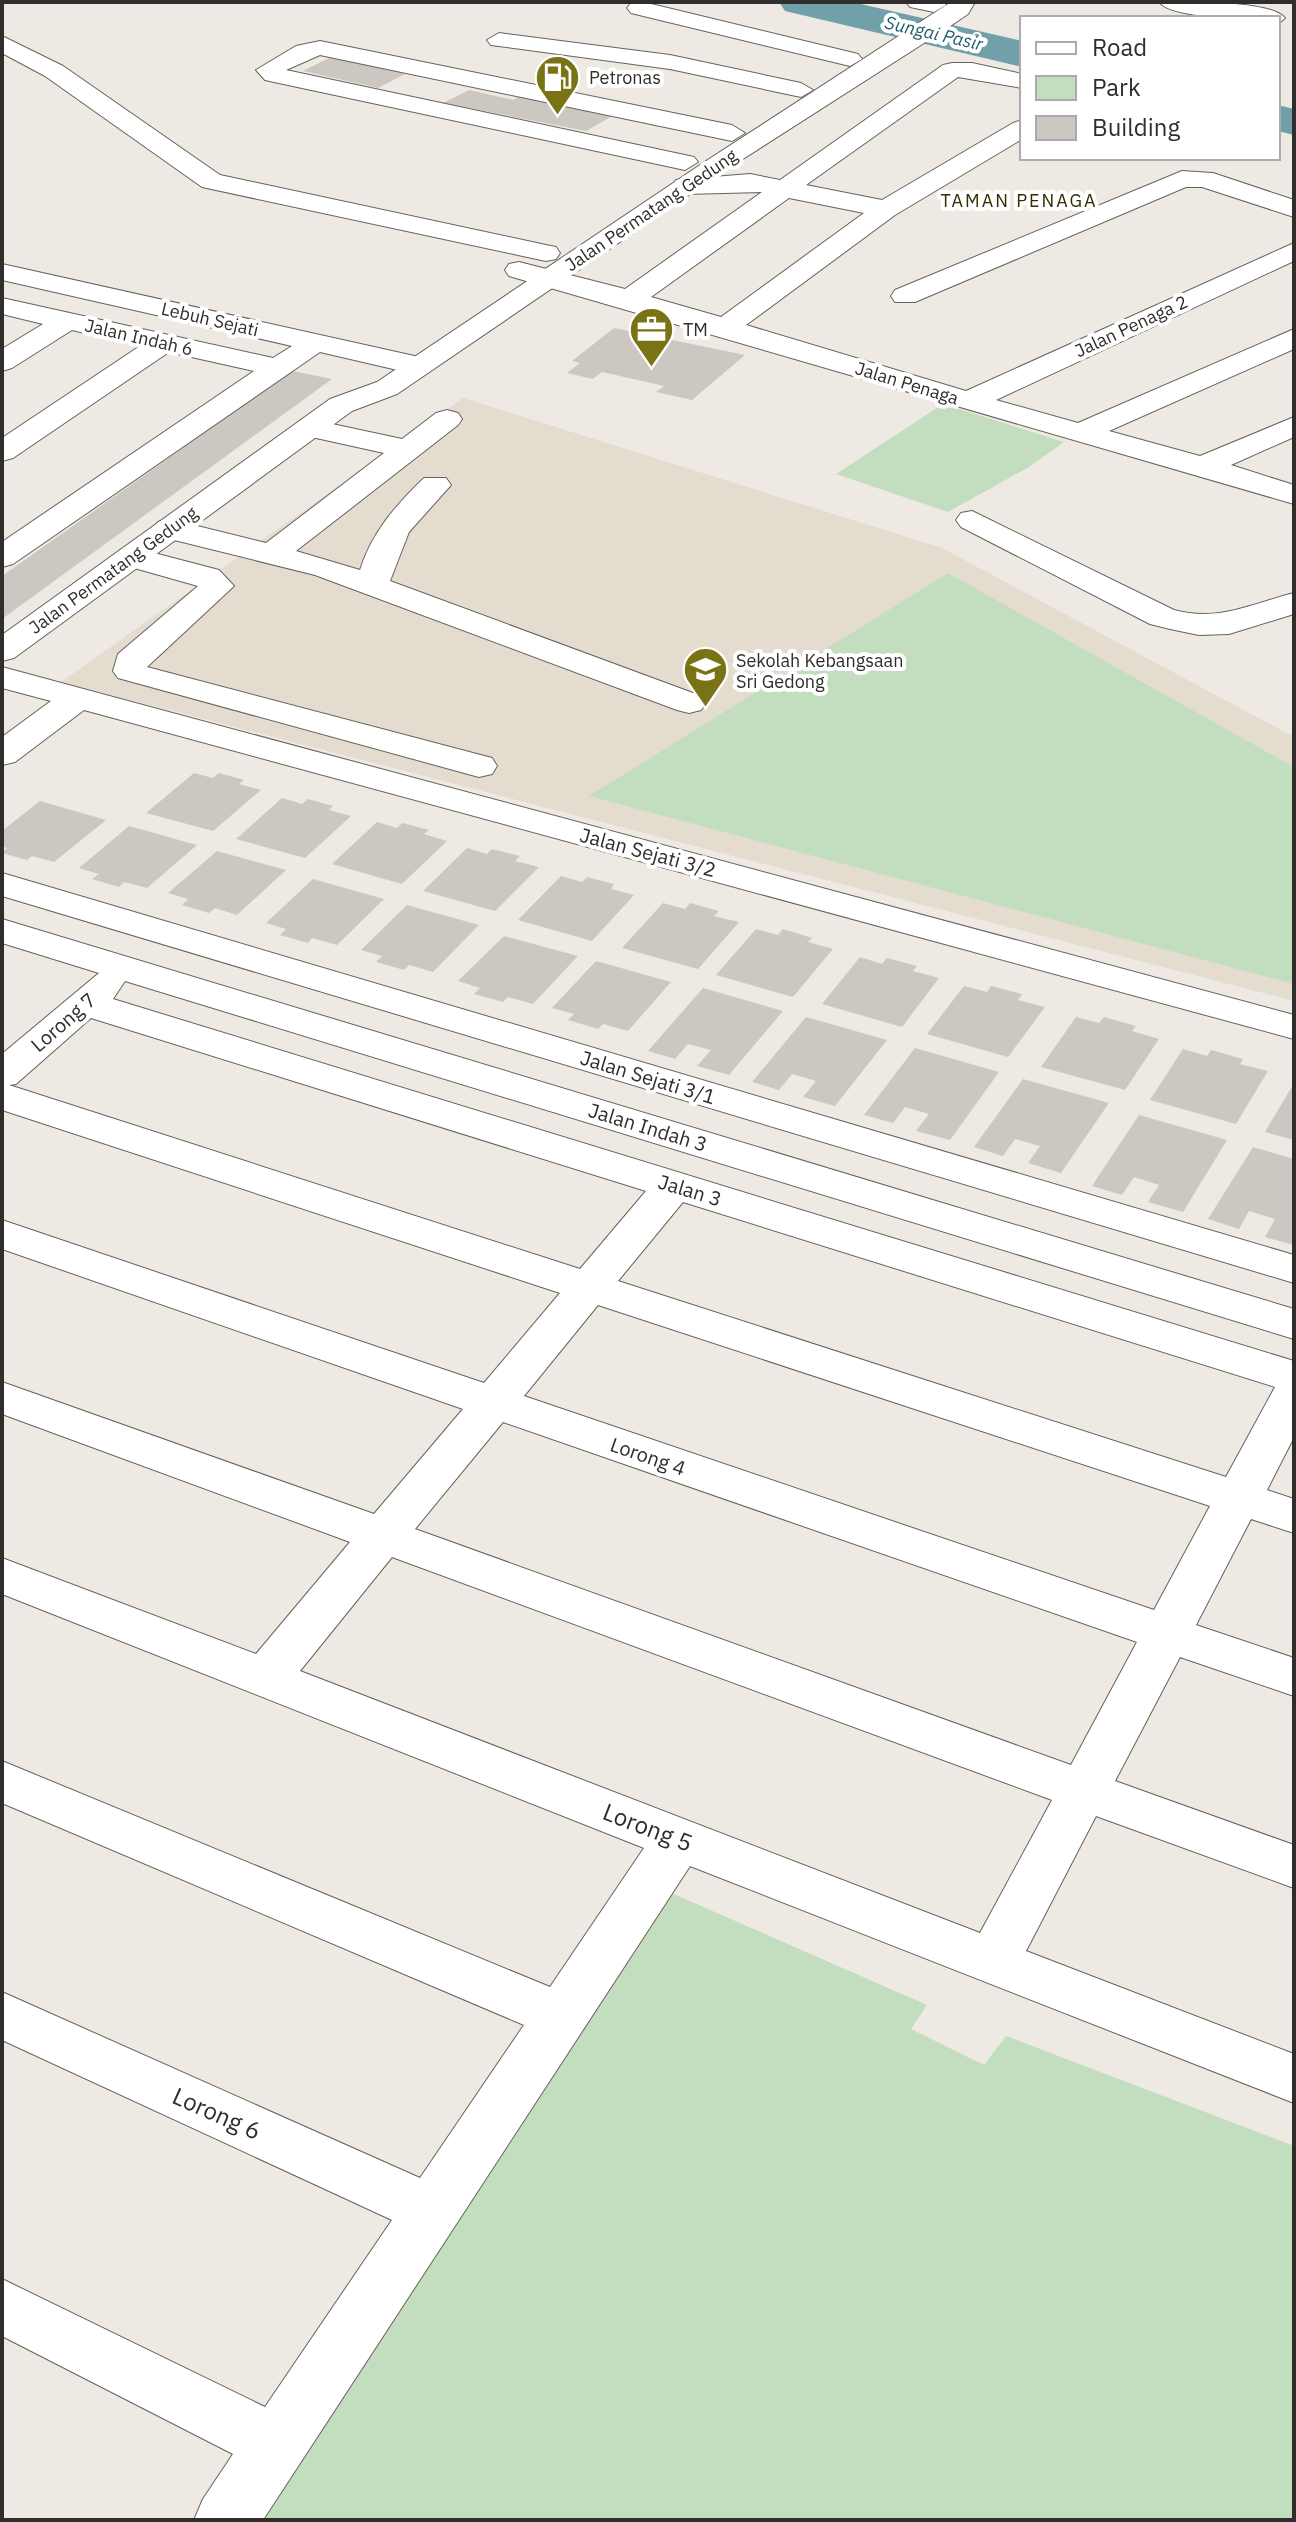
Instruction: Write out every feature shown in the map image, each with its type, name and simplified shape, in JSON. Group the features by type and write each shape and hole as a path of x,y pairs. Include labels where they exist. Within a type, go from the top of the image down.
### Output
{"street":[{"path":"1171,2 1260,16"},
{"path":"1275,16 1290,2"},
{"path":"639,8 850,59"},
{"name":"Jalan Permatang Gedung","path":"685,174 732,133 886,35 935,13"},
{"name":"Jalan Permatang Gedung","path":"2,651 341,405 387,388 548,265 935,13"},
{"path":"499,40 670,62 801,90"},
{"path":"2,43 54,71 211,181 548,265"},
{"path":"732,133 320,48 304,51 268,70 274,75 581,140 685,174 783,188 886,209"},
{"path":"629,299 952,70 964,68 1020,81"},
{"path":"397,101 445,74"},
{"path":"581,140 628,112"},
{"path":"725,327 886,209 1020,129"},
{"path":"905,296 1182,179 1204,179 1294,209"},
{"name":"Jalan Penaga 2","path":"969,401 1294,251"},
{"name":"Jalan Penaga","path":"519,270 548,265 629,299 1080,433 1206,465 1294,495"},
{"name":"Jalan Permatang Gedung","path":"341,405 356,380 519,270"},
{"name":"Lebuh Sejati","path":"2,272 419,366"},
{"name":"Jalan Indah 6","path":"2,306 277,368"},
{"path":"2,362 67,321"},
{"path":"1080,433 1294,338"},
{"path":"2,452 163,343"},
{"path":"2,557 315,343"},
{"path":"272,554 447,419"},
{"path":"1206,465 1294,426"},
{"path":"309,428 408,449"},
{"path":"373,585 377,563 392,529 435,485"},
{"path":"972,520 1162,617 1209,628 1232,626 1294,603"},
{"path":"169,529 272,554 373,585 689,703"},
{"path":"131,557 207,577 218,586 130,661 130,671 479,766"},
{"name":"Jalan Sejati 3/2","path":"2,677 1294,1027"},
{"path":"2,754 79,697"},
{"name":"Jalan Sejati 3/1","path":"2,884 1294,1269"},
{"name":"Jalan Indah 3","path":"2,931 1294,1324"},
{"name":"Lorong 7","path":"2,1075 124,968"},
{"name":"Jalan 3","path":"85,1003 1294,1377"},
{"path":"2,1096 1294,1516"},
{"path":"265,1678 674,1185"},
{"name":"Lorong 4","path":"2,1234 1294,1677"},
{"path":"993,1961 1294,1393"},
{"path":"2,1397 1294,1867"},
{"name":"Lorong 5","path":"2,1575 1294,2079"},
{"path":"2,1781 561,2016"},
{"path":"226,2520 679,1839"},
{"name":"Lorong 6","path":"2,2015 432,2211"},
{"path":"2,2306 276,2444"}],"shaded area":[{"name":"Sekolah Kebangsaan Sri Gedong","path":"463,398 942,548 1294,737 1294,1001 61,682"}],"green space":[{"path":"943,404 1064,442 1029,467 948,512 836,474"},
{"path":"948,573 1294,767 1294,984 589,796"},
{"path":"669,1892 927,2005 911,2029 984,2065 1006,2036 1294,2146 1294,2520 249,2520"}],"building":[{"path":"339,53 413,70 378,88 303,71"},
{"path":"469,90 513,100 524,93 616,114 586,131 443,103"},
{"name":"TM","path":"614,328 745,355 692,400 656,392 664,386 602,372 593,379 567,373 580,363 572,361"},
{"path":"292,371 332,379 2,619 2,576"},
{"path":"194,773 213,778 219,773 244,780 239,784 261,790 213,831 146,813"},
{"path":"282,798 302,804 308,799 333,806 329,810 351,816 305,858 236,839"},
{"path":"40,801 106,820 54,862 32,856 27,860 2,853 7,848 2,846 2,831"},
{"path":"377,822 397,828 402,823 429,830 424,834 447,841 402,884 332,864"},
{"path":"129,826 197,845 147,888 124,882 119,887 92,879 99,874 79,868"},
{"path":"467,848 487,854 492,849 520,856 515,861 539,867 495,911 423,891"},
{"path":"217,851 286,870 237,915 215,908 209,913 182,905 188,899 168,893"},
{"path":"561,876 582,882 587,877 614,884 611,889 634,895 592,941 518,920"},
{"path":"313,879 384,899 337,945 312,938 308,943 280,935 286,929 266,923"},
{"path":"663,903 685,909 690,903 719,911 714,916 739,922 698,969 622,948"},
{"path":"407,905 479,925 433,972 409,965 404,970 376,962 382,956 361,950"},
{"path":"756,929 778,935 783,929 812,938 808,942 833,949 793,997 716,975"},
{"path":"504,936 578,956 533,1004 508,997 503,1002 474,994 480,988 458,981"},
{"path":"860,957 882,964 887,958 917,966 913,971 939,978 902,1027 822,1004"},
{"path":"596,961 671,982 628,1031 603,1024 598,1029 568,1020 574,1014 552,1008"},
{"path":"964,986 987,992 991,986 1022,994 1018,1000 1045,1007 1008,1057 927,1034"},
{"path":"703,988 783,1011 729,1075 697,1066 711,1050 688,1044 675,1059 648,1051"},
{"path":"806,1017 887,1040 835,1106 803,1097 816,1081 792,1074 779,1090 752,1082"},
{"path":"1076,1017 1099,1023 1104,1017 1136,1026 1132,1031 1159,1039 1125,1090 1041,1067"},
{"path":"915,1048 999,1072 950,1140 916,1131 929,1114 905,1107 893,1123 864,1115"},
{"path":"1183,1049 1207,1056 1211,1050 1243,1059 1240,1064 1268,1071 1236,1124 1150,1100"},
{"path":"1023,1079 1109,1103 1061,1173 1028,1163 1040,1146 1015,1139 1003,1156 974,1147"},
{"path":"1294,1083 1294,1140 1265,1132"},
{"path":"1139,1115 1227,1140 1183,1212 1148,1202 1159,1185 1134,1177 1122,1195 1092,1186"},
{"path":"1253,1147 1294,1159 1294,1245 1265,1237 1275,1219 1249,1211 1239,1229 1208,1219"}],"waterway":[{"name":"Sungai Pasir","path":"799,2 1020,54"},
{"name":"Sungai Pasir","path":"1280,118 1294,122"}],"place":[{"name":"Petronas","path":"558,116"},
{"name":"TM","path":"652,368"},
{"name":"Sekolah Kebangsaan Sri Gedong","path":"705,709"}],"district":[{"name":"TAMAN PENAGA","path":"1019,200"}]}
